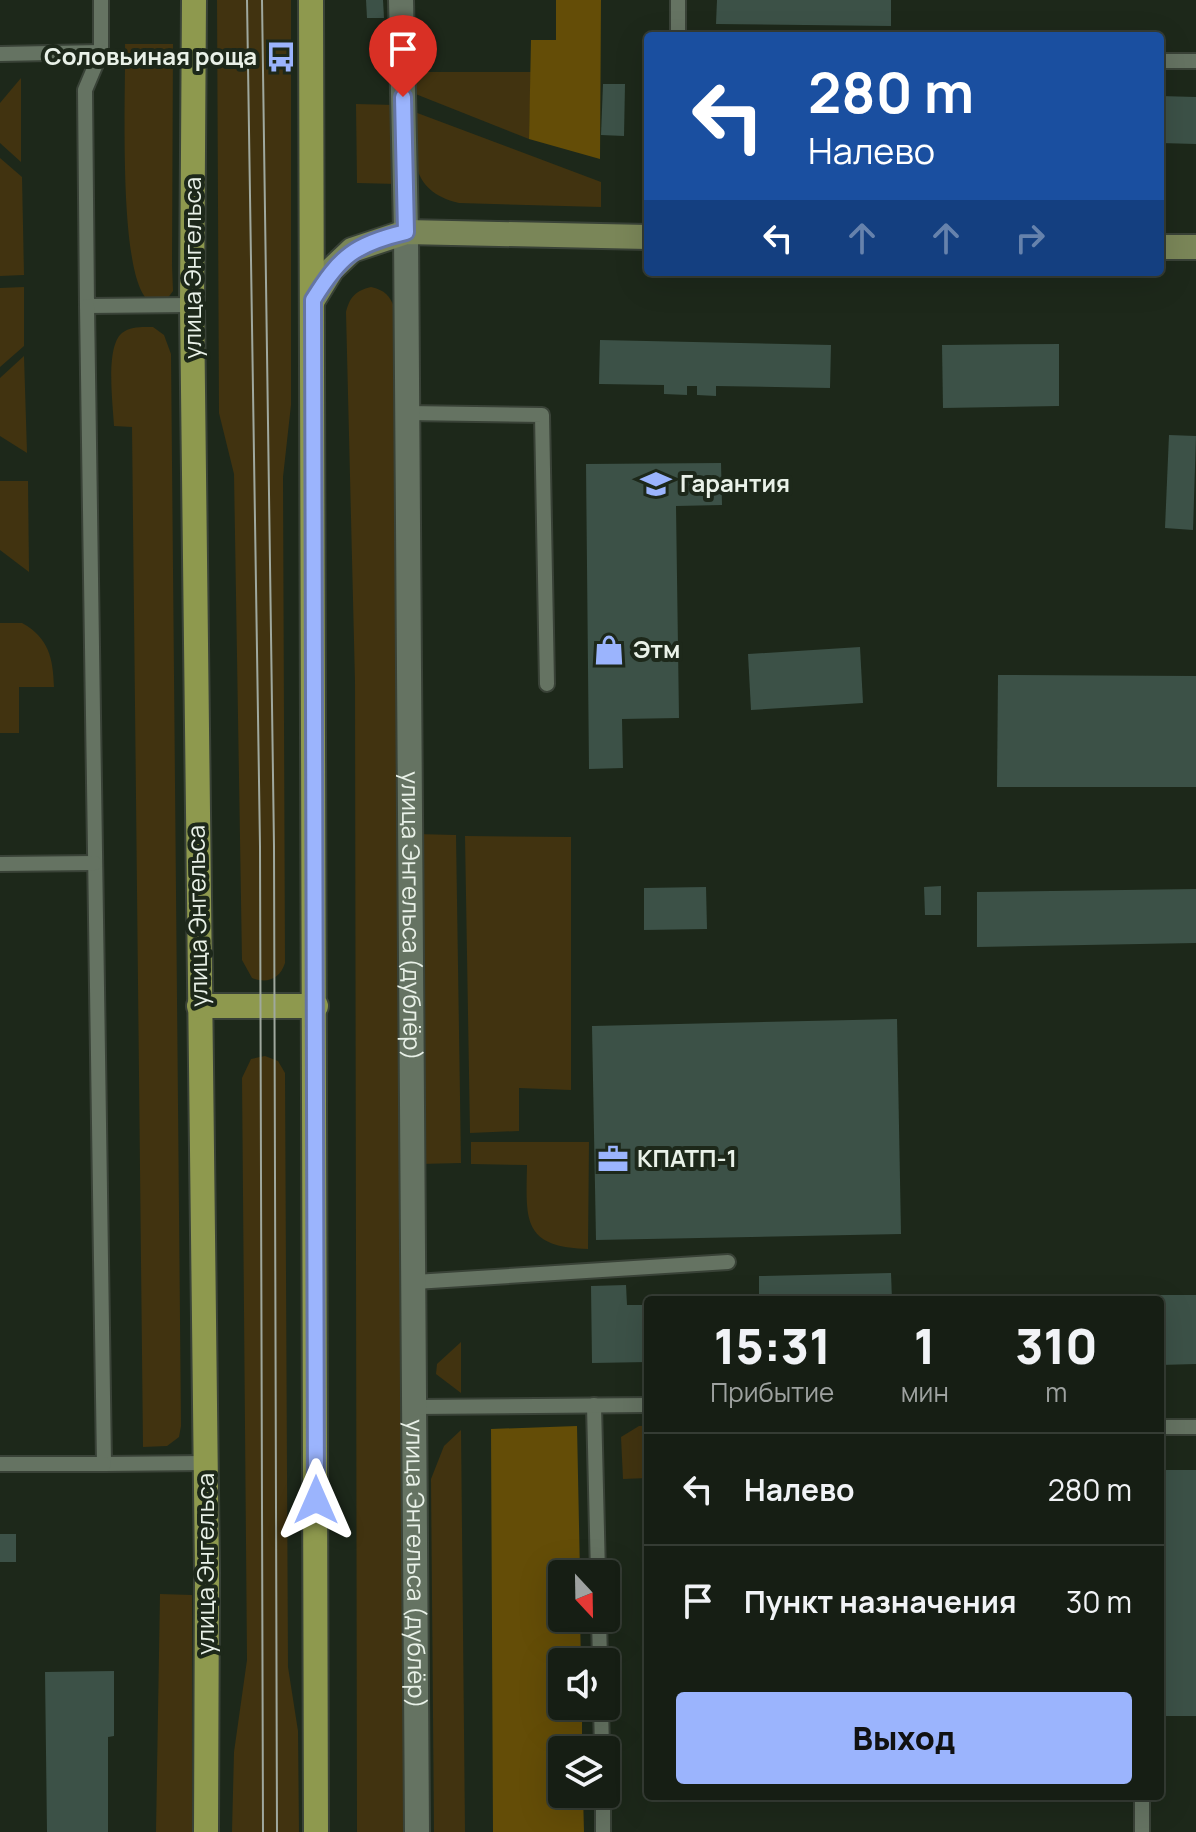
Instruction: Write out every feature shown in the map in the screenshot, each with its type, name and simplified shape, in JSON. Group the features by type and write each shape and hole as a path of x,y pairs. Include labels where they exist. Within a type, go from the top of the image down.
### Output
{"main road":[{"name":"улица Энгельса","path":"194,0 192,305 206,1832"},
{"path":"311,0 316,1832"},
{"path":"199,1006 316,1006"}],"street":[{"name":"улица Энгельса (дублёр)","path":"401,0 406,232 417,1832"},
{"path":"313,300 332,269 352,250 406,232 644,237"},
{"path":"1164,247 1196,247"}],"lane":[{"path":"101,0 101,52 85,90 104,1464"},
{"path":"678,0 678,32"},
{"path":"0,54 101,52"},
{"path":"1164,61 1196,61"},
{"path":"87,306 192,305"},
{"path":"407,413 542,415 547,684"},
{"path":"0,864 95,863"},
{"path":"415,1282 728,1262"},
{"path":"594,1405 598,1560"},
{"path":"415,1407 644,1405"},
{"path":"1164,1427 1196,1427"},
{"path":"0,1464 205,1463"},
{"path":"1142,1800 1142,1832"},
{"path":"603,1808 603,1832"}],"shaded area":[{"path":"217,0 291,0 291,405 283,477 285,963 276,976 263,980 252,978 242,960 234,474 219,413"},
{"path":"556,0 601,0 600,159 529,139 531,40 556,40"},
{"path":"125,44 173,44 173,291 167,299 149,301 139,285 132,257 125,181"},
{"path":"421,72 531,72 529,139 413,93"},
{"path":"21,78 21,162 0,143 0,103"},
{"path":"356,104 395,105 397,184 357,183"},
{"path":"412,111 601,182 601,207 459,203 442,197 430,190 417,169"},
{"path":"0,158 22,177 24,275 0,276"},
{"path":"24,287 24,346 0,367 0,288"},
{"path":"371,287 386,294 395,309 411,1832 357,1832 355,682 346,312 354,295"},
{"path":"153,327 164,335 171,354 181,1426 179,1437 167,1446 143,1447 132,427 114,426 111,376 113,350 122,333 133,328"},
{"path":"24,356 27,453 0,436 0,378"},
{"path":"0,481 28,481 29,572 0,550"},
{"path":"0,623 22,623 38,635 48,650 54,687 19,687 19,733 0,733"},
{"path":"415,834 456,835 461,1163 419,1164"},
{"path":"465,836 571,837 571,1090 519,1088 519,1131 470,1133"},
{"path":"265,1056 278,1061 285,1073 288,1667 298,1731 299,1832 232,1832 234,1752 247,1660 242,1078 251,1059"},
{"path":"471,1142 589,1142 588,1249 550,1243 539,1236 528,1215 527,1165 471,1164"},
{"path":"461,1342 461,1393 436,1374 437,1364"},
{"path":"577,1426 580,1560 548,1560 548,1632 580,1632 581,1648 548,1648 548,1720 582,1720 582,1736 548,1736 548,1808 583,1808 584,1832 493,1832 491,1429"},
{"path":"644,1426 644,1478 623,1479 621,1437"},
{"path":"461,1430 465,1832 434,1832 431,1479 444,1446"},
{"path":"160,1594 192,1595 192,1832 156,1832"}],"building":[{"path":"366,0 383,0 384,18 367,18"},
{"path":"717,0 891,0 891,26 716,24"},
{"path":"603,84 625,84 624,136 601,135"},
{"path":"1164,96 1196,97 1196,144 1164,143"},
{"path":"600,340 831,345 830,388 716,386 716,396 697,395 697,386 687,386 687,395 664,394 664,385 599,384"},
{"path":"1059,344 1059,406 943,408 942,345"},
{"path":"1169,435 1196,436 1193,530 1165,528"},
{"path":"721,463 722,505 676,506 679,718 622,719 623,768 589,769 586,464"},
{"path":"860,647 863,703 751,710 748,654"},
{"path":"998,675 1196,676 1196,787 997,787"},
{"path":"941,886 941,915 925,915 924,887"},
{"path":"706,887 707,929 644,930 644,888"},
{"path":"1196,889 1196,943 977,947 977,892"},
{"path":"897,1019 901,1234 596,1240 592,1026"},
{"path":"891,1273 892,1296 759,1296 759,1276"},
{"path":"626,1285 627,1305 644,1305 644,1362 592,1363 591,1286"},
{"path":"1196,1295 1196,1364 1164,1365 1164,1296 1018,1296"},
{"path":"1164,1470 1196,1470 1196,1716 1164,1716"},
{"path":"0,1534 16,1534 16,1562 0,1562"},
{"path":"114,1671 114,1736 108,1737 108,1832 47,1832 45,1672"}],"tram line":[{"path":"247,0 260,846 263,1832"},
{"path":"262,0 274,846 277,1832"}],"place":[{"name":"Соловьиная роща","path":"281,57"},
{"name":"Гарантия","path":"656,484"},
{"name":"Этм","path":"609,650"},
{"name":"КПАТП-1","path":"613,1159"}],"route":[{"path":"316,1500 313,300 332,269 352,250 406,232 403,97"}]}
